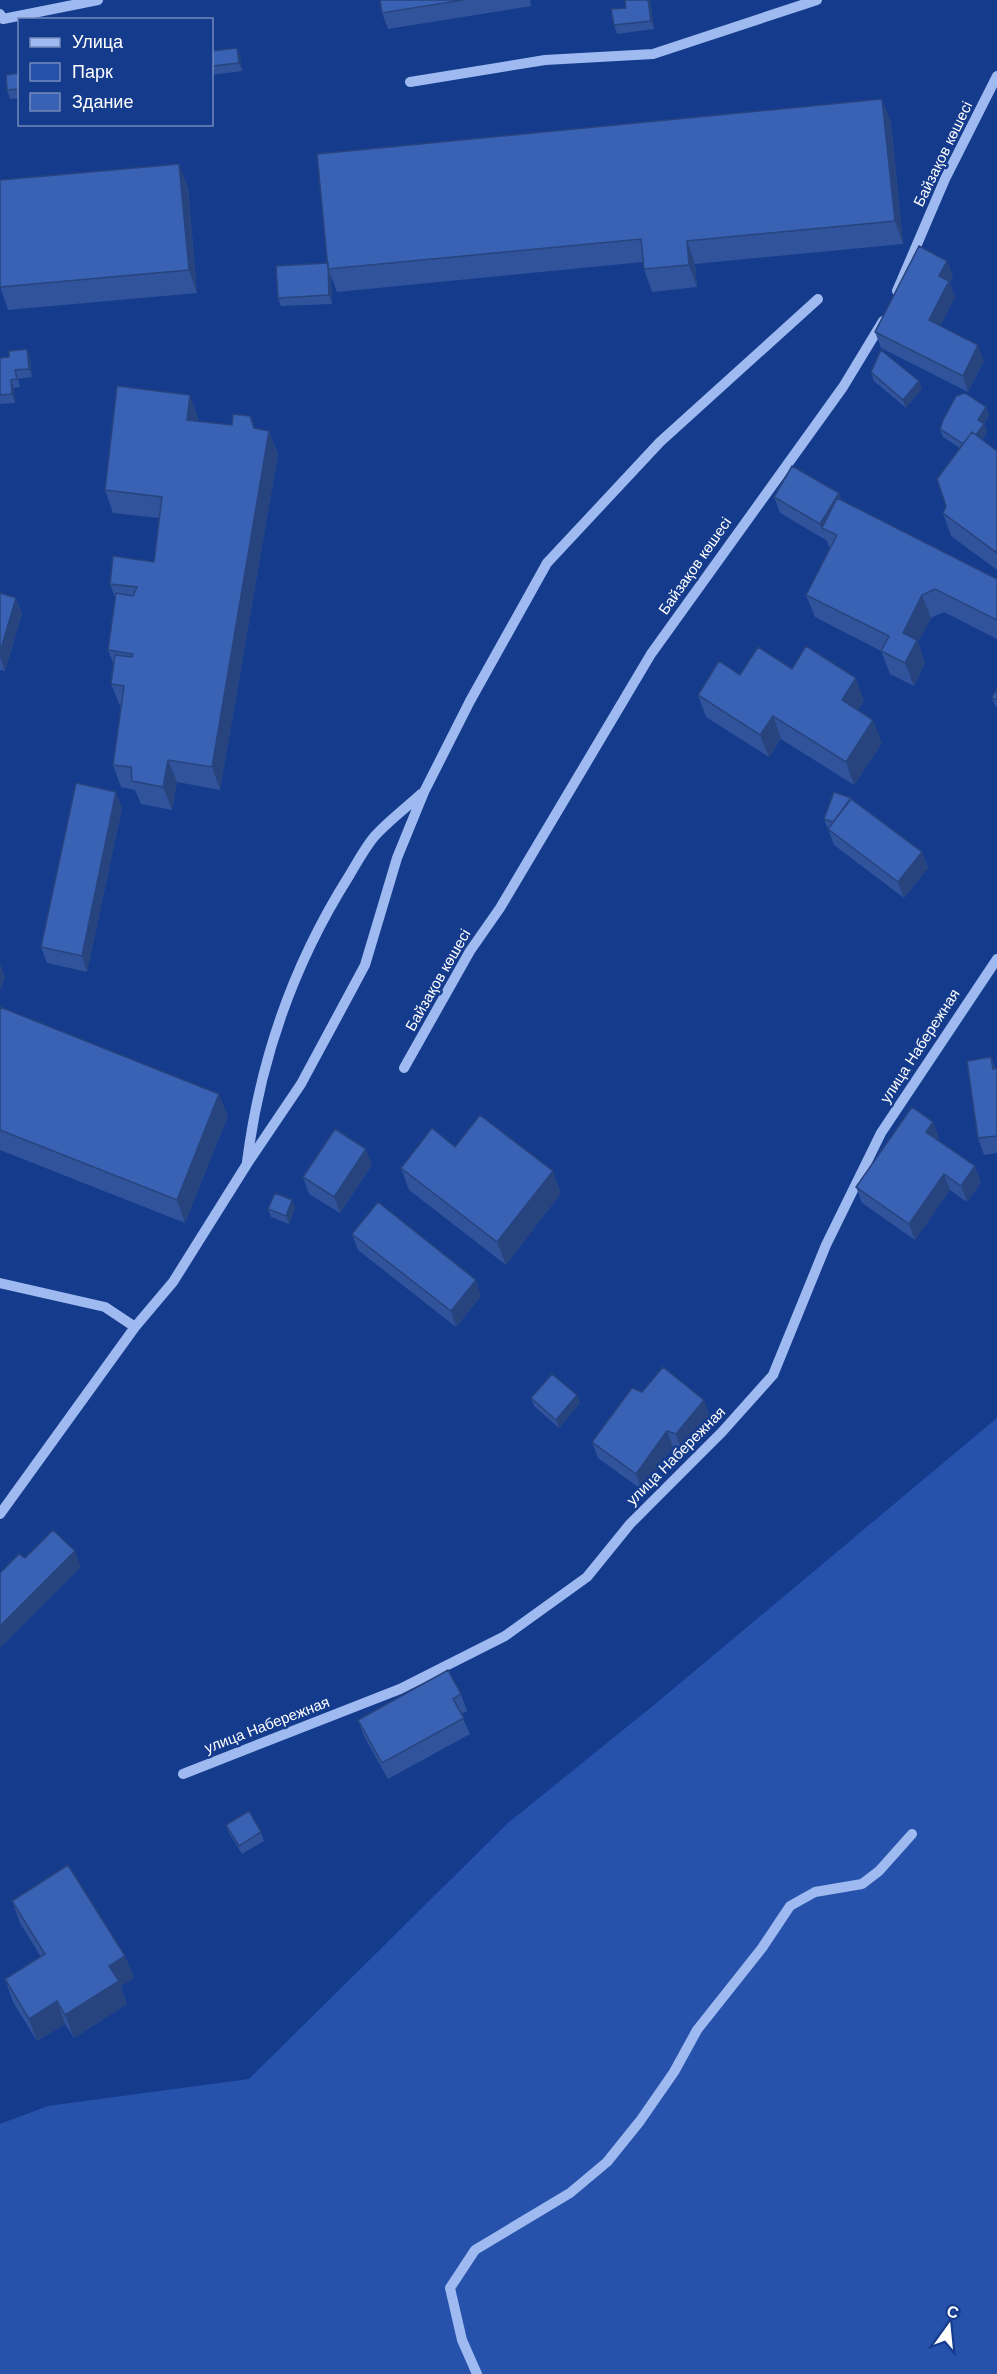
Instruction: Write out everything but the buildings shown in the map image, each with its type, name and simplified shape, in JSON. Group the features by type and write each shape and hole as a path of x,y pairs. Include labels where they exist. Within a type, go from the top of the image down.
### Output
{"street":[{"path":"0,14 3,19 99,0"},
{"path":"410,82 545,60 653,54 817,0"},
{"name":"Байзақов көшесі","path":"404,1068 470,951 500,908 651,654 843,387 890,308 945,179 997,76"},
{"path":"0,1514 135,1326 173,1281 301,1084 365,965 397,858 423,792 470,700 547,563 660,442 818,298"},
{"path":"247,1164 253,1118 267,1057 290,990 330,906 374,837 423,792"},
{"name":"улица Набережная","path":"183,1774 400,1689 505,1636 587,1577 630,1524 722,1432 773,1375 826,1245 881,1133 997,959"},
{"path":"0,1283 105,1307 135,1326"},
{"path":"477,2374 462,2340 450,2288 475,2250 570,2193 607,2162 640,2121 674,2072 697,2030 762,1948 790,1906 815,1892 862,1884 879,1872 912,1834"}],"green space":[{"path":"997,1418 997,2374 0,2374 0,2124 48,2106 249,2079 508,1823 654,1705"}]}
